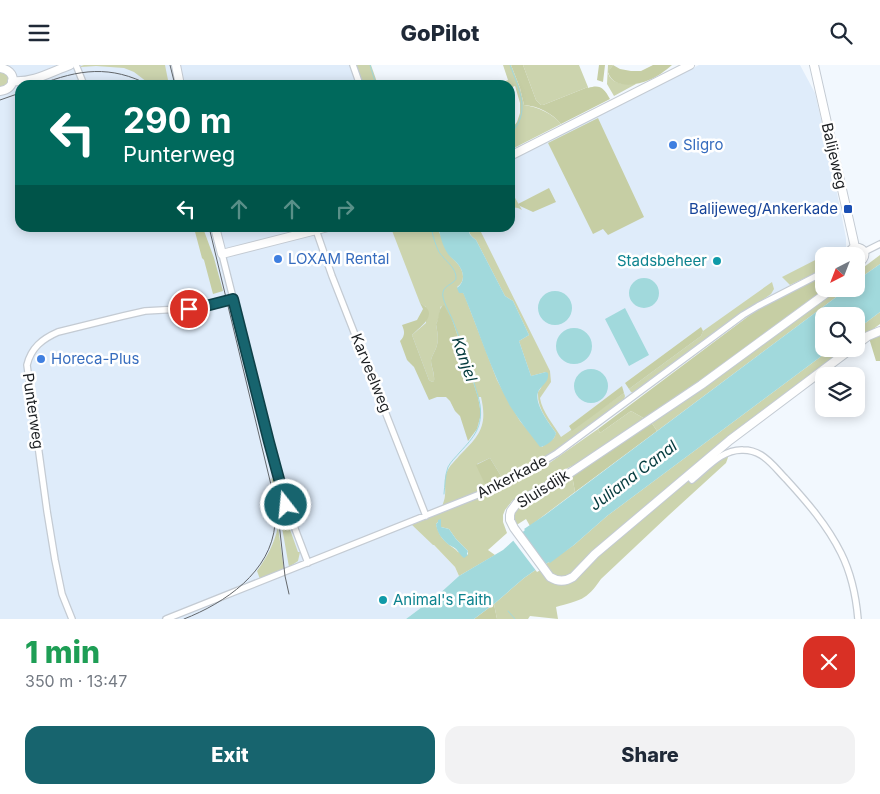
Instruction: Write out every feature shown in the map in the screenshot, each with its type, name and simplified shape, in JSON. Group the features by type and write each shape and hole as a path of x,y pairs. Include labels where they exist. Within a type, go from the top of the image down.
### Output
{"street":[{"path":"31,80 70,65"},
{"path":"76,65 82,80"},
{"path":"176,65 179,80"},
{"path":"353,65 358,80"},
{"path":"515,153 690,65"},
{"name":"Balijeweg","path":"814,65 855,247"},
{"path":"0,68 6,69 12,76 11,85 7,89 0,91"},
{"path":"216,232 278,477 286,505 308,563"},
{"path":"222,253 308,232"},
{"name":"Karveelweg","path":"317,232 332,276 426,516"},
{"path":"865,252 880,244"},
{"name":"Ankerkade","path":"166,619 490,490 526,472 557,453 743,315 758,305 815,276"},
{"name":"Sluisdijk","path":"821,297 701,385 560,479 517,503 510,515 514,528 553,579 560,581 572,578 595,554 688,475 756,420 840,357"},
{"name":"Punterweg","path":"72,619 62,594 49,521 27,365 29,356 41,341 58,332 145,311 198,308 233,299"},
{"path":"865,338 879,330"},
{"path":"688,475 692,480 720,456 736,450 756,452 769,461 812,508 831,534 847,566 858,619"}],"shaded area":[{"path":"0,65 353,65 358,80 15,80 15,232 515,232 515,157 699,65 800,65 815,93 831,163 846,238 846,247 815,247 815,271 790,285 749,314 611,416 412,524 455,567 459,576 438,595 406,619 0,619"}],"green space":[{"path":"165,65 168,80 144,80 134,72 124,68 81,66"},
{"path":"356,65 371,65 376,80 362,80"},
{"path":"503,65 511,65 524,105 544,111 561,124 515,147 515,125 520,113 520,103 515,80 508,80"},
{"path":"511,65 523,65 536,100 541,105 588,87 596,86 606,92 610,99 561,124 544,111 524,105"},
{"path":"523,65 579,65 588,87 541,105 536,100"},
{"path":"599,65 605,65 603,82 597,80"},
{"path":"608,65 613,65 608,73 612,80 619,83 636,84 614,96 607,84"},
{"path":"613,65 620,69 641,71 653,65 672,65 652,79 638,84 626,85 620,84 611,77 608,72"},
{"path":"0,72 7,75 8,83 0,87"},
{"path":"598,118 644,217 608,235 603,229 593,234 548,143"},
{"path":"549,188 556,202 533,212 518,204"},
{"path":"515,198 522,210 515,208"},
{"path":"195,232 204,232 223,291 213,294"},
{"path":"393,232 439,232 449,254 461,269 463,279 457,287 464,294 497,380 511,406 520,421 542,447 554,438 556,433 543,414 538,398 538,392 546,372 531,376 519,341 529,335 513,301 505,296 476,240 470,232 481,232 550,371 551,382 540,398 546,413 561,437 624,393 623,404 539,464 502,483 501,476 490,458 477,464 487,489 442,507 445,497 445,477 452,464 477,436 482,424 483,407 453,322 441,306 436,324 438,342 431,360 434,381 429,380 412,335 426,323 426,307 420,303"},
{"path":"880,255 880,264 865,275 865,266"},
{"path":"815,260 815,273 790,285 782,277"},
{"path":"815,279 815,297 817,297 647,420 631,411 600,433 598,429 750,315 773,300"},
{"path":"772,282 774,289 771,294 636,394 631,392 629,389 701,336 703,331"},
{"path":"825,297 836,297 823,307 815,307 815,313 657,431 651,422"},
{"path":"420,303 429,311 429,315 412,335 429,380 432,382 434,378 431,360 438,340 436,324 440,309 444,305 453,322 478,397 481,414 477,429 468,441 460,416 450,401 446,397 437,397 429,400 414,367 407,360 400,341 404,334 402,325 417,320 423,309"},
{"path":"880,312 880,324 865,335 865,323"},
{"path":"701,327 703,331 701,336 629,389 625,383"},
{"path":"880,333 880,361 876,361 869,338"},
{"path":"820,357 836,357 824,367 815,367 815,374 717,454 731,449 726,463 601,579 591,592 582,599 556,607 558,619 530,616 528,619 497,619 494,604 524,578 574,545 607,516"},
{"path":"622,386 624,393 572,431 569,426"},
{"path":"631,411 647,420 595,454 512,501 503,515 503,522 507,533 488,550 495,555 459,576 455,567 411,524 511,484 538,471 598,429 600,433","holes":["438,522 441,527 449,529 468,551 468,555 458,552 445,541 440,535 436,524"]},
{"path":"651,422 657,431 575,492 572,475"},
{"path":"490,458 501,476 502,483 487,489 476,465"},
{"path":"572,475 575,492 530,526 526,519 515,526 514,516 518,507"},
{"path":"271,478 278,487 276,490 298,552 300,552 298,561 289,567 278,505"},
{"path":"278,527 284,570 260,579 257,571 270,550"},
{"path":"494,604 497,619 474,619"}],"water":[{"path":"440,232 469,232 476,240 505,296 513,301 529,335 519,341 531,376 548,373 547,381 537,395 542,412 556,433 552,440 545,445 540,447 513,411 503,393 464,295 459,293 457,288 463,279 461,269 446,251"},
{"path":"880,264 880,312 865,323 865,307 823,307 836,297 865,297 865,275"},
{"path":"644,278 655,282 659,293 655,304 644,308 633,304 629,293 633,282"},
{"path":"555,291 562,292 567,296 571,301 571,315 567,320 562,324 555,325 548,324 543,320 539,315 538,308 539,301 543,296 548,292"},
{"path":"625,308 649,355 629,366 605,319"},
{"name":"Juliana Canal","path":"815,313 815,357 820,357 607,516 550,563 524,578 474,619 406,619 438,595 459,576 503,550 524,529"},
{"path":"574,328 587,333 592,346 587,359 574,364 561,359 556,346 561,333"},
{"path":"591,369 603,374 608,386 603,398 591,403 579,398 574,386 579,374"},
{"path":"441,519 441,527 449,529 468,551 468,555 464,558 455,548 446,543 439,533 436,524"}],"pier":[{"path":"520,531 546,567 537,572 512,539"}],"waterway":[{"name":"Kanjel","path":"370,65 375,80"},
{"name":"Kanjel","path":"510,65 522,101 521,118 515,128"},
{"name":"Kanjel","path":"432,232 439,252 455,271 456,279 444,290 443,298 467,359 481,413 479,426 473,436 448,467 444,494"},
{"name":"Kanjel","path":"508,611 515,619"}],"railway":[{"path":"170,65 174,80"},
{"path":"54,80 68,75 95,71 121,74 137,80"},
{"path":"0,100 15,95"},
{"path":"184,619 230,595 255,571 265,557 272,541 275,524 272,489 210,232"},
{"path":"279,523 289,594"}],"place":[{"name":"Sligro","path":"673,145"},
{"name":"Balijeweg/Ankerkade","path":"848,209"},
{"name":"LOXAM Rental","path":"278,259"},
{"name":"Stadsbeheer","path":"717,261"},
{"name":"Horeca-Plus","path":"41,359"},
{"name":"Animal's Faith","path":"383,600"}],"route":[{"path":"189,309 233,299 286,505"}]}
